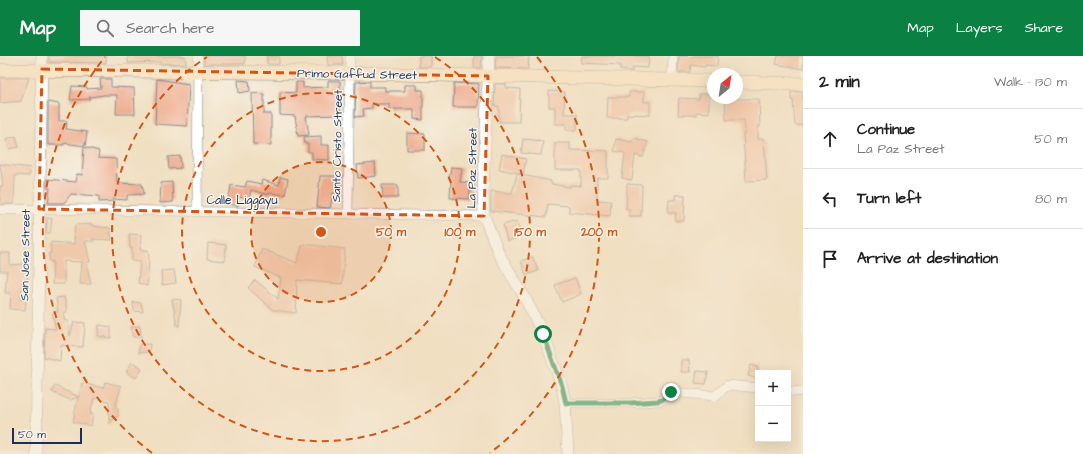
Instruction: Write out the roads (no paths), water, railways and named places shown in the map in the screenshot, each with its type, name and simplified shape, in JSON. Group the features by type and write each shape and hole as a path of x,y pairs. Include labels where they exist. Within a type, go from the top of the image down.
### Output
{"main road":[{"name":"Primo Gaffud Street","path":"0,70 42,69 350,73 707,81"},
{"path":"743,82 803,84"}],"street":[{"name":"San Jose Street","path":"36,454 42,56"},
{"path":"197,212 198,56"},
{"name":"Santo Cristo Street","path":"348,213 350,56"},
{"name":"La Paz Street","path":"489,56 483,192 484,216 499,254 525,298 543,334 562,386 566,403 568,454"},
{"path":"672,80 673,56"},
{"name":"Calle Liggayu","path":"0,210 39,209 484,216"},
{"path":"566,403 630,403 662,400 671,392 715,396 728,385 755,388"},
{"path":"791,391 803,392"}]}
